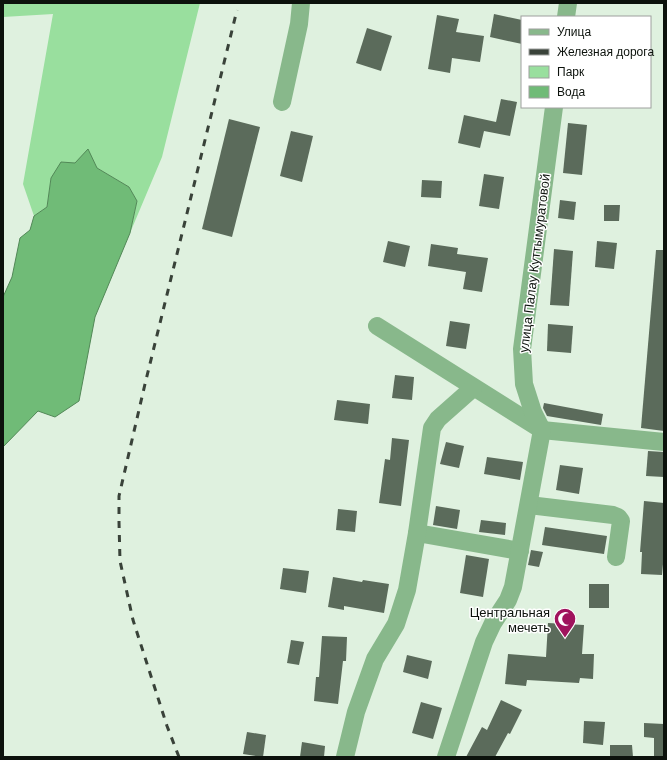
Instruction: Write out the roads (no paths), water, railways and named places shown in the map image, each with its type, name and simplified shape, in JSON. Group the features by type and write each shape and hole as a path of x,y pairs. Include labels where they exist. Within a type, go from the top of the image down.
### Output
{"street":[{"path":"282,102 299,24 301,3"},
{"path":"566,16 568,3"},
{"name":"улица Палау Куттымуратовой","path":"542,430 533,412 524,384 522,349 554,108"},
{"path":"377,326 473,388 542,430 664,442"},
{"path":"345,757 356,712 375,659 396,624 407,590 432,428 438,419 473,388"},
{"path":"446,757 484,642 493,623 508,600 513,587 542,430"},
{"path":"529,505 613,515 618,517 621,521 616,557"},
{"path":"417,533 520,551"}],"water":[{"path":"88,149 97,168 129,187 137,201 130,233 95,317 79,401 55,417 38,411 3,447 3,297 12,277 20,238 30,230 34,216 47,207 51,178 61,162 75,163"}],"railway":[{"path":"179,757 167,726 133,620 120,561 119,496 237,10"}],"place":[{"name":"Центральная мечеть","path":"565,638"}]}
